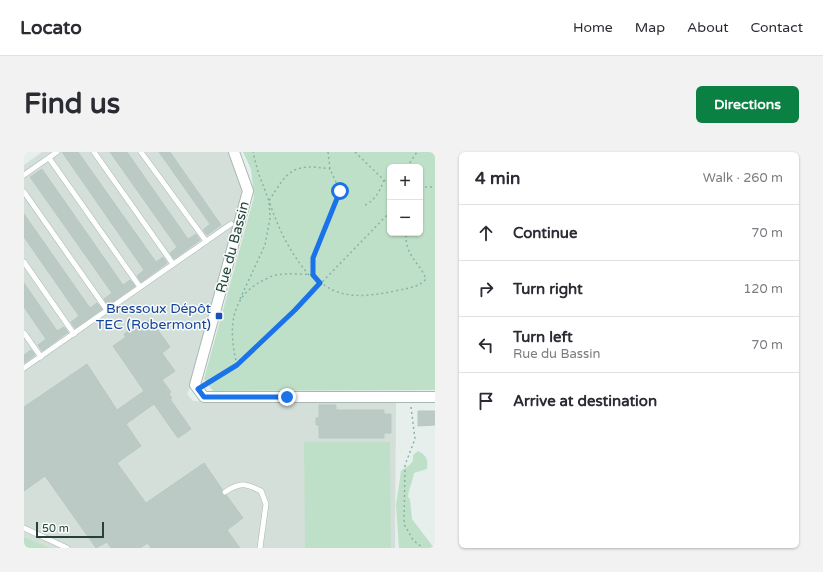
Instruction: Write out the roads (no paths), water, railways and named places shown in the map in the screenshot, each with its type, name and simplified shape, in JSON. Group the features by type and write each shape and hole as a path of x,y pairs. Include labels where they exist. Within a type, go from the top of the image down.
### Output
{"street":[{"name":"Rue du Bassin","path":"234,152 248,191 195,385 204,397 435,397"}],"lane":[{"path":"24,175 57,152"},
{"path":"94,152 173,264"},
{"path":"141,152 206,241"},
{"path":"49,158 140,287"},
{"path":"24,192 107,310"},
{"path":"24,368 231,224"},
{"path":"24,262 74,334"},
{"path":"24,333 41,357"},
{"path":"224,492 236,484 248,485 261,491 266,504 260,548"},
{"path":"24,528 67,548"}],"place":[{"name":"Bressoux Dépôt TEC (Robermont)","path":"219,316"}]}
